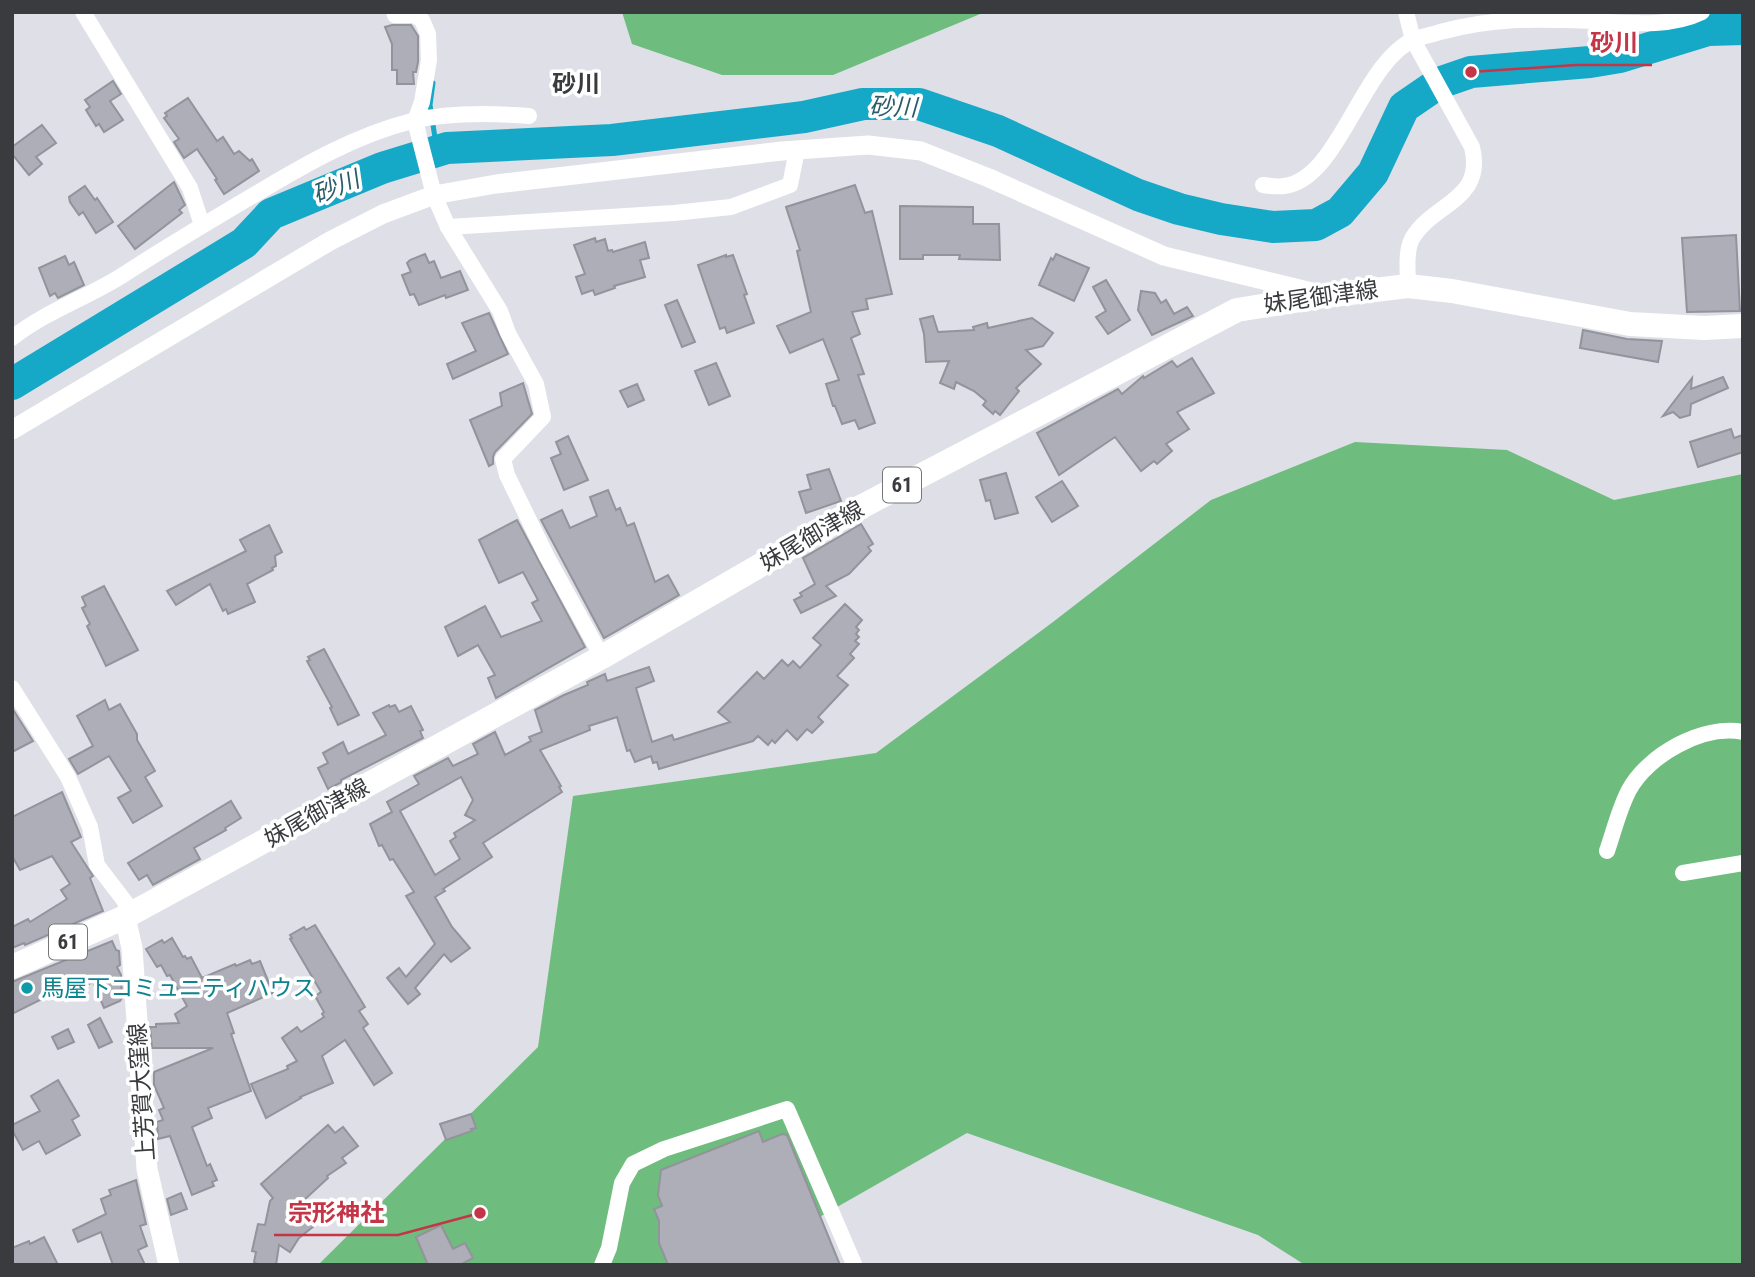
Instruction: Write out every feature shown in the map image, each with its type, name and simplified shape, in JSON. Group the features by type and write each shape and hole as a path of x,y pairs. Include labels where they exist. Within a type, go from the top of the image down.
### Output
{"main road":[{"name":"妹尾御津線","path":"12,967 125,917 603,657 859,508 1237,310 1408,286 1452,291 1630,324 1704,328 1743,326"},
{"name":"上芳賀大窪線","path":"125,917 132,948 146,1160 169,1265"}],"street":[{"path":"83,12 190,188 202,225"},
{"path":"394,12 395,15 414,15 422,20 428,34 429,60 422,102 433,189 448,227 500,311 508,333 536,384 543,417 503,460 505,467 547,556 603,657"},
{"path":"1406,12 1416,45 1472,147 1476,161 1468,187 1412,238 1408,286"},
{"path":"1263,185 1286,186 1307,176 1334,147 1383,63 1416,45 1472,24 1521,18 1640,23 1685,20 1702,12"},
{"path":"12,338 44,316 121,276 304,165 370,134 424,122 491,113 529,116"},
{"path":"12,430 330,241 433,189 797,150 868,145 921,151 989,178 1164,256 1325,296"},
{"path":"448,227 674,213 731,206 790,185 797,150"},
{"path":"12,688 68,777 90,827 97,865 126,903 125,917"},
{"path":"1607,851 1630,789 1656,758 1702,733 1734,730 1743,732"},
{"path":"1683,873 1743,863"},
{"path":"602,1265 609,1248 622,1183 633,1164 664,1149 787,1109 854,1264"}],"green space":[{"path":"622,12 985,12 833,75 722,75 632,44"},
{"path":"1355,442 1507,450 1614,500 1743,474 1743,1265 1305,1265 1258,1235 967,1133 735,1265 318,1265 538,1047 573,796 876,753 1053,622 1211,500"}],"building":[{"path":"411,25 418,36 418,62 416,72 413,72 414,84 397,84 397,70 392,70 392,44 385,27"},
{"path":"113,81 121,94 110,101 123,120 104,132 99,124 96,126 86,110 90,107 85,100"},
{"path":"188,98 217,141 223,137 234,154 239,151 250,161 252,159 259,171 224,194 197,149 184,158 174,142 179,139 164,118 167,116 165,113"},
{"path":"42,125 56,143 36,157 42,164 29,175 12,154 12,147"},
{"path":"174,182 185,205 179,210 182,213 135,249 118,226"},
{"path":"855,185 865,213 872,211 892,294 866,299 868,309 852,312 860,334 851,338 864,374 858,375 875,423 859,429 855,420 842,424 833,406 826,384 839,380 823,339 790,353 777,326 811,312 797,251 800,250 786,207"},
{"path":"85,186 95,200 97,198 113,222 96,233 83,212 79,215 70,202 69,197"},
{"path":"900,206 973,207 973,224 999,224 1000,260 959,259 960,255 923,255 923,259 900,259"},
{"path":"1736,235 1740,311 1687,312 1682,238"},
{"path":"595,238 596,242 605,239 608,251 613,252 645,242 649,258 640,260 645,277 595,295 593,290 582,294 576,277 585,274 574,245"},
{"path":"425,254 429,263 434,261 441,278 460,271 468,290 419,305 414,294 410,295 402,275 411,272 407,263 410,260"},
{"path":"1056,254 1089,268 1074,301 1039,285 1051,258 1053,260"},
{"path":"733,255 754,323 727,333 725,327 720,329 698,265"},
{"path":"65,256 69,265 74,262 84,285 58,298 55,293 50,296 39,268"},
{"path":"1106,280 1130,320 1108,334 1096,317 1106,311 1093,287"},
{"path":"1141,291 1155,293 1161,303 1166,300 1174,314 1187,307 1193,316 1152,335 1138,310"},
{"path":"677,300 695,342 682,347 665,305"},
{"path":"489,313 508,354 453,379 447,364 476,351 462,323"},
{"path":"933,316 938,332 974,330 973,327 987,323 988,328 1032,318 1053,333 1043,346 1026,350 1041,364 1016,388 1019,391 1000,415 995,411 993,414 983,405 986,401 974,391 956,382 954,389 940,383 949,361 926,362 920,319"},
{"path":"1583,330 1627,339 1662,341 1658,362 1580,348"},
{"path":"1192,358 1214,393 1177,412 1189,429 1166,444 1172,451 1157,464 1154,461 1141,471 1115,437 1059,475 1037,433 1118,389 1122,394 1143,376 1144,378 1172,361 1177,367"},
{"path":"716,363 730,396 709,405 695,371"},
{"path":"1723,377 1728,388 1691,404 1690,415 1680,418 1673,412 1663,416 1692,378 1691,389"},
{"path":"523,383 532,414 495,452 493,464 489,466 470,420 502,406 500,393"},
{"path":"637,384 644,400 628,407 620,391"},
{"path":"1731,429 1734,438 1743,435 1743,452 1698,467 1690,442"},
{"path":"568,436 588,480 564,490 551,458 561,454 556,442"},
{"path":"829,469 841,501 806,513 799,492 811,489 807,475"},
{"path":"1006,473 1018,513 995,519 990,500 986,501 980,480"},
{"path":"1062,481 1078,506 1052,522 1036,497"},
{"path":"608,490 616,510 620,508 627,526 634,523 655,582 668,575 679,595 604,638 541,520 562,510 570,528 597,516 590,497"},
{"path":"517,520 585,647 496,698 488,678 495,675 478,645 458,656 445,627 485,606 501,637 542,621 532,603 538,600 523,572 499,583 479,540"},
{"path":"861,524 873,544 868,547 871,551 849,574 826,586 836,596 801,613 794,600 815,584 803,558"},
{"path":"269,525 282,552 275,556 276,566 273,570 247,584 255,602 228,614 226,609 223,611 210,584 176,605 167,591 246,551 240,540"},
{"path":"104,586 138,650 106,666 87,626 90,624 82,608 86,606 82,597"},
{"path":"845,604 862,620 856,627 859,637 855,641 859,644 850,654 854,658 837,676 848,685 818,717 823,722 812,733 807,729 797,740 787,730 775,743 772,740 768,745 758,736 753,741 659,769 651,756 635,762 630,750 627,751 617,717 589,726 590,730 540,750 562,792 483,843 492,857 435,897 452,927 470,948 451,962 444,954 415,988 420,994 408,1004 387,978 399,968 406,977 435,944 406,896 414,892 393,859 390,860 382,845 379,846 370,824 392,812 387,802 419,784 414,776 448,758 453,766 478,754 473,744 495,732 505,755 531,741 529,737 542,732 535,710 605,674 607,681 649,667 654,681 636,688 652,742 672,735 674,740 730,722 718,712 757,672 764,679 782,660 788,666 793,661 800,668 821,645 813,638","holes":["461,777 473,800 465,815 475,820 454,833 456,837 450,841 460,859 435,875 400,811"]},
{"path":"324,649 359,715 338,725 330,708 332,707 307,661 310,660 308,657"},
{"path":"105,700 109,710 120,704 155,771 145,777 162,806 133,823 118,798 131,791 109,756 78,774 69,759 93,746 77,716"},
{"path":"395,705 399,712 411,706 423,730 420,731 423,738 328,789 318,768 328,763 323,753 343,742 348,754 386,735 373,713"},
{"path":"12,708 33,741 12,752"},
{"path":"62,792 81,837 71,842 93,876 90,878 103,911 25,945 24,943 12,948 12,927 28,919 30,922 67,899 61,890 70,884 52,856 20,870 12,856 12,817"},
{"path":"231,801 241,818 194,848 200,859 153,885 147,875 139,880 128,863"},
{"path":"315,925 365,1007 359,1011 368,1024 363,1028 392,1073 374,1085 345,1040 322,1056 333,1083 300,1097 266,1118 251,1084 288,1069 287,1066 297,1061 282,1038 297,1027 301,1032 324,1017 315,996 321,992 290,939 290,935 304,927 306,930"},
{"path":"172,938 183,957 191,957 202,978 235,964 236,966 250,960 252,964 260,961 273,993 227,1013 234,1033 231,1034 251,1091 208,1108 212,1118 192,1127 207,1166 210,1164 217,1180 212,1182 214,1186 192,1195 170,1136 158,1139 157,1122 163,1120 159,1110 164,1108 154,1085 154,1072 213,1048 152,1048 150,1027 156,1027 156,1024 179,1023 175,1014 187,1006 170,975 167,976 161,965 157,967 146,949"},
{"path":"112,941 119,951 120,965 117,967 121,975 120,1001 104,1008 93,982 73,991 70,985 12,1014 12,982"},
{"path":"100,1018 112,1042 99,1048 88,1025"},
{"path":"68,1029 74,1042 58,1049 52,1037"},
{"path":"58,1080 79,1116 72,1120 80,1135 46,1154 39,1141 23,1150 12,1125 40,1111 31,1096"},
{"path":"471,1114 476,1128 446,1140 440,1124"},
{"path":"328,1125 335,1133 343,1127 358,1146 342,1158 346,1163 327,1176 328,1178 303,1201 319,1222 299,1238 290,1252 279,1245 276,1265 259,1265 254,1262 256,1252 252,1251 258,1224 265,1225 273,1198 261,1184"},
{"path":"759,1131 763,1142 782,1134 787,1135 840,1265 668,1265 659,1243 659,1221 654,1209 662,1206 658,1195 661,1170"},
{"path":"136,1180 146,1224 140,1226 147,1246 138,1250 145,1265 113,1265 101,1232 78,1242 73,1230 106,1214 101,1199 111,1195 109,1190"},
{"path":"181,1193 187,1209 171,1215 167,1199"},
{"path":"441,1225 453,1249 465,1243 473,1258 460,1265 428,1265 416,1237"},
{"path":"44,1237 58,1265 12,1265 12,1248"}],"waterway":[{"name":"砂川","path":"12,384 244,243 271,214 382,168 447,148 612,140 804,117 863,104 919,104 998,131 1138,195 1179,209 1273,227 1316,225 1340,212 1373,173 1404,107 1439,83 1471,72 1620,57 1708,30 1743,29"},
{"path":"433,83 430,105 437,151"}],"place":[{"name":"砂川","path":"1471,72"},
{"name":"馬屋下コミュニティハウス","path":"27,988"},
{"name":"宗形神社","path":"480,1213"}],"district":[{"name":"砂川","path":"576,84"}]}
